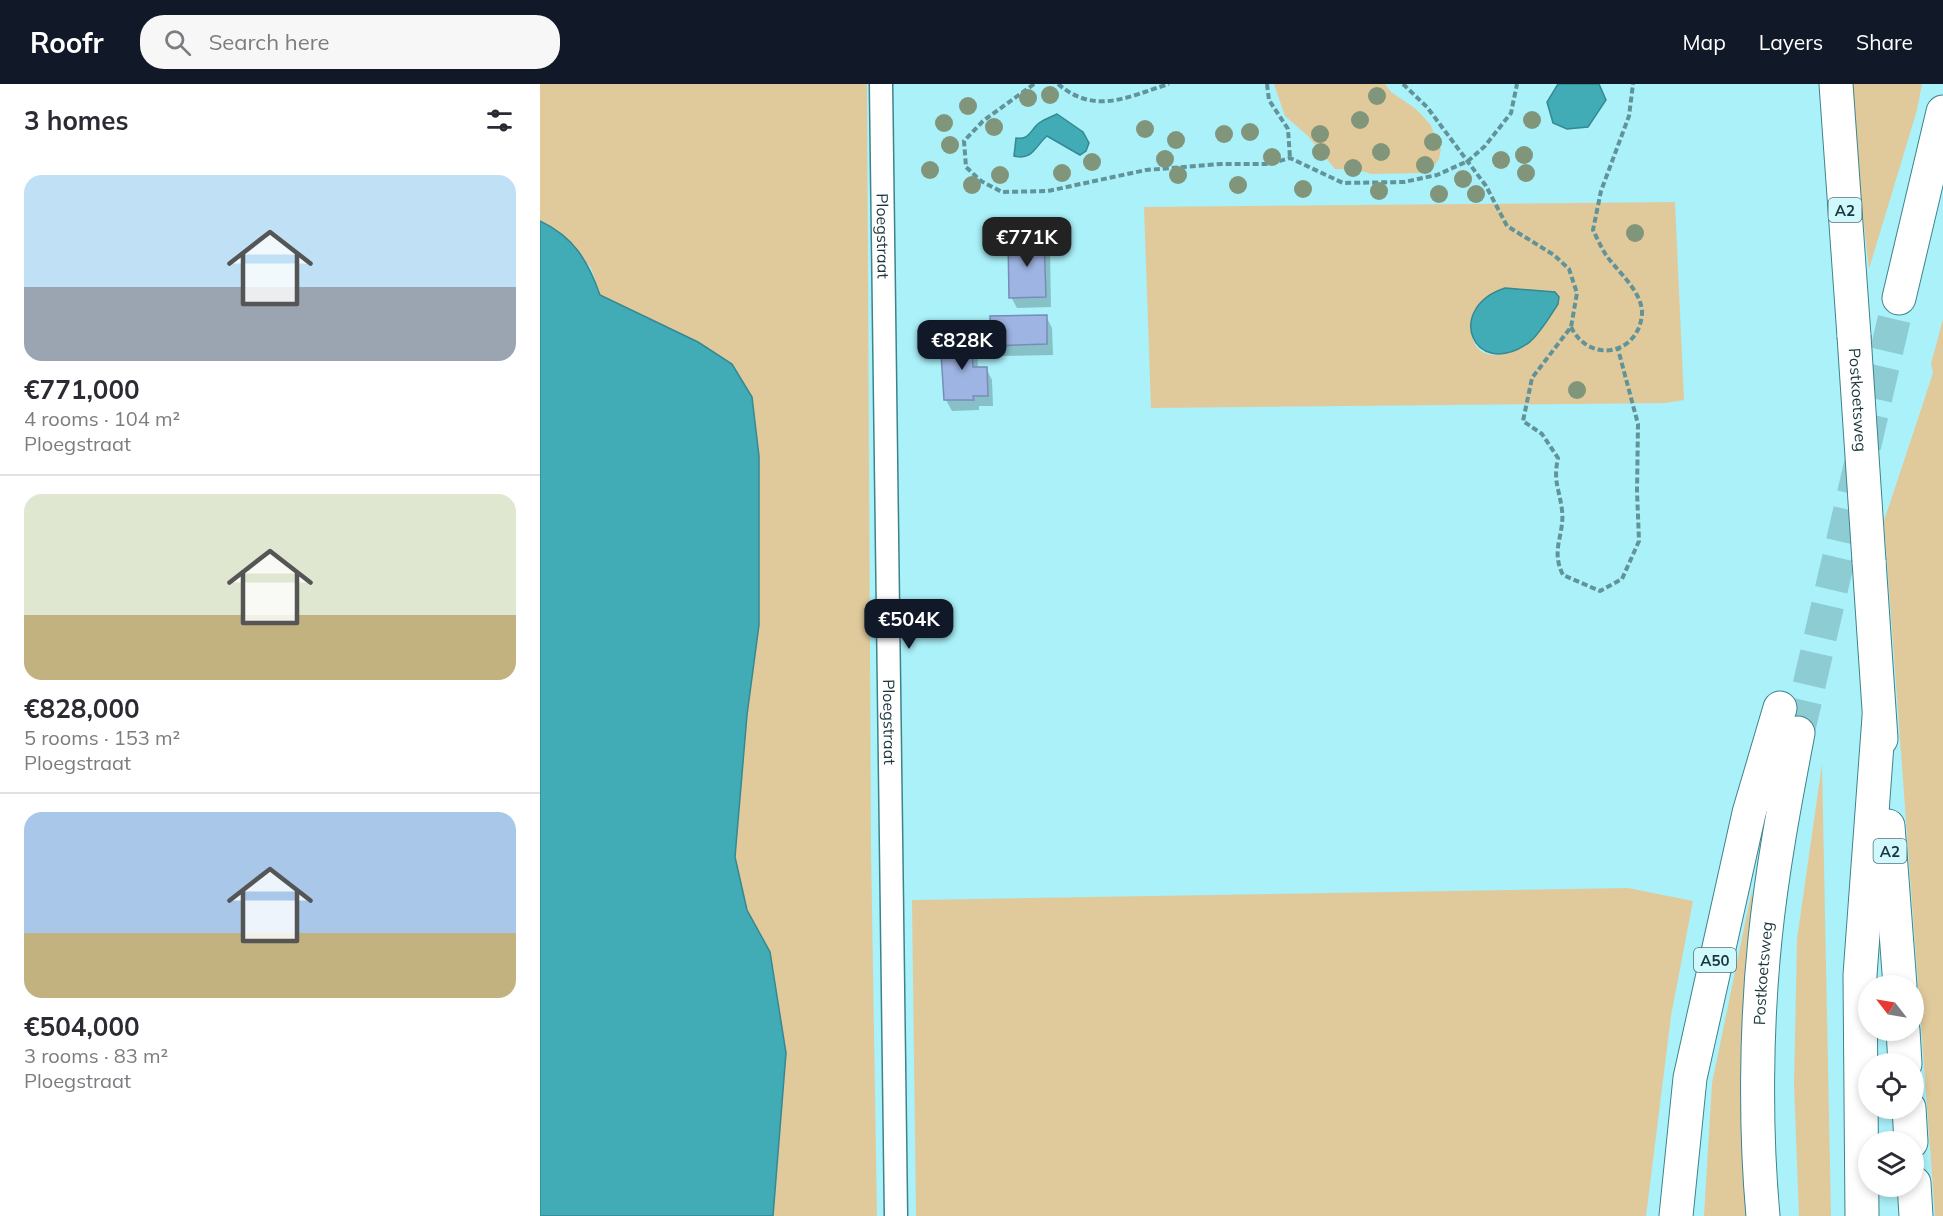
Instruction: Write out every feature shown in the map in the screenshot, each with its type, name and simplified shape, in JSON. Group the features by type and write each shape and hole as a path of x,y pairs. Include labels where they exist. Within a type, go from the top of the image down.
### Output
{"highway":[{"name":"Postkoetsweg","path":"1836,84 1899,975"},
{"path":"1899,298 1943,112"},
{"name":"Postkoetsweg","path":"1862,1216 1860,975 1880,717"},
{"name":"Postkoetsweg","path":"1676,1216 1690,1078 1749,813 1789,720 1782,820 1764,940 1758,1088 1763,1216"},
{"path":"1915,1197 1916,1216"}],"street":[{"name":"Ploegstraat","path":"881,84 897,1216"}],"path":[{"path":"1034,84 983,121 964,141 966,167 981,181 1002,192 1048,191 1146,170 1221,164 1269,164 1290,158 1344,183 1404,183 1437,175 1468,161 1485,146 1510,113 1516,84"},
{"path":"1058,84 1088,100 1112,103 1156,86 1169,84"},
{"path":"1267,84 1269,100 1288,129 1290,158"},
{"path":"1403,84 1427,107 1468,161 1486,186 1507,226 1554,255 1569,269 1577,293 1571,327 1532,378 1523,421 1542,434 1558,458 1554,478 1563,511 1556,561 1563,575 1600,591 1622,579 1640,541 1637,491 1638,424 1618,349"},
{"path":"1571,327 1578,341 1595,351 1618,349 1634,335 1642,312 1631,284 1607,256 1593,230 1601,192 1629,116 1633,84"}],"shaded area":[{"path":"540,84 867,84 871,847 877,1216 773,1216 786,1053 770,952 747,910 735,857 747,715 759,625 759,456 752,397 732,364 698,342 600,295 591,268 552,227 540,221"},
{"path":"1274,84 1385,84 1391,92 1416,109 1430,124 1441,149 1439,159 1433,168 1422,173 1371,174 1359,170 1335,169 1308,136 1285,116"},
{"path":"1852,84 1922,84 1917,110 1869,269 1860,192"},
{"path":"1675,202 1684,400 1666,403 1151,408 1144,207","holes":["1555,292 1546,321 1525,344 1511,352 1492,355 1477,347 1473,340 1472,322 1479,303"]},
{"path":"1943,319 1943,1216 1935,1216 1922,1041 1924,1041 1924,975 1917,975 1884,521 1933,373 1931,364"},
{"path":"1822,764 1831,1216 1799,1216 1794,1085 1797,939"},
{"path":"1628,888 1693,901 1671,1016 1646,1216 916,1216 912,900"},
{"path":"1752,890 1754,936 1740,1085 1746,1216 1704,1216 1712,1083"}],"water":[{"path":"1558,84 1599,84 1606,100 1588,127 1567,129 1553,123 1547,102"},
{"path":"1057,114 1083,132 1089,143 1086,151 1080,155 1047,136 1030,155 1014,156 1016,138 1027,136 1039,123"},
{"path":"540,221 571,242 585,261 600,295 698,342 732,364 752,397 759,456 759,625 747,715 735,857 747,910 770,952 786,1053 773,1216 540,1216"},
{"path":"1505,288 1555,292 1559,297 1558,304 1539,332 1527,344 1508,353 1492,353 1480,347 1473,337 1471,324 1475,310 1486,298"}],"building":[{"path":"1044,238 1046,297 1009,298 1008,239"},
{"path":"1047,315 1047,344 991,346 990,316"},
{"path":"972,337 973,367 987,367 988,396 973,396 974,400 944,400 940,338"}],"tunnel":[{"path":"1798,733 1899,298"}]}
